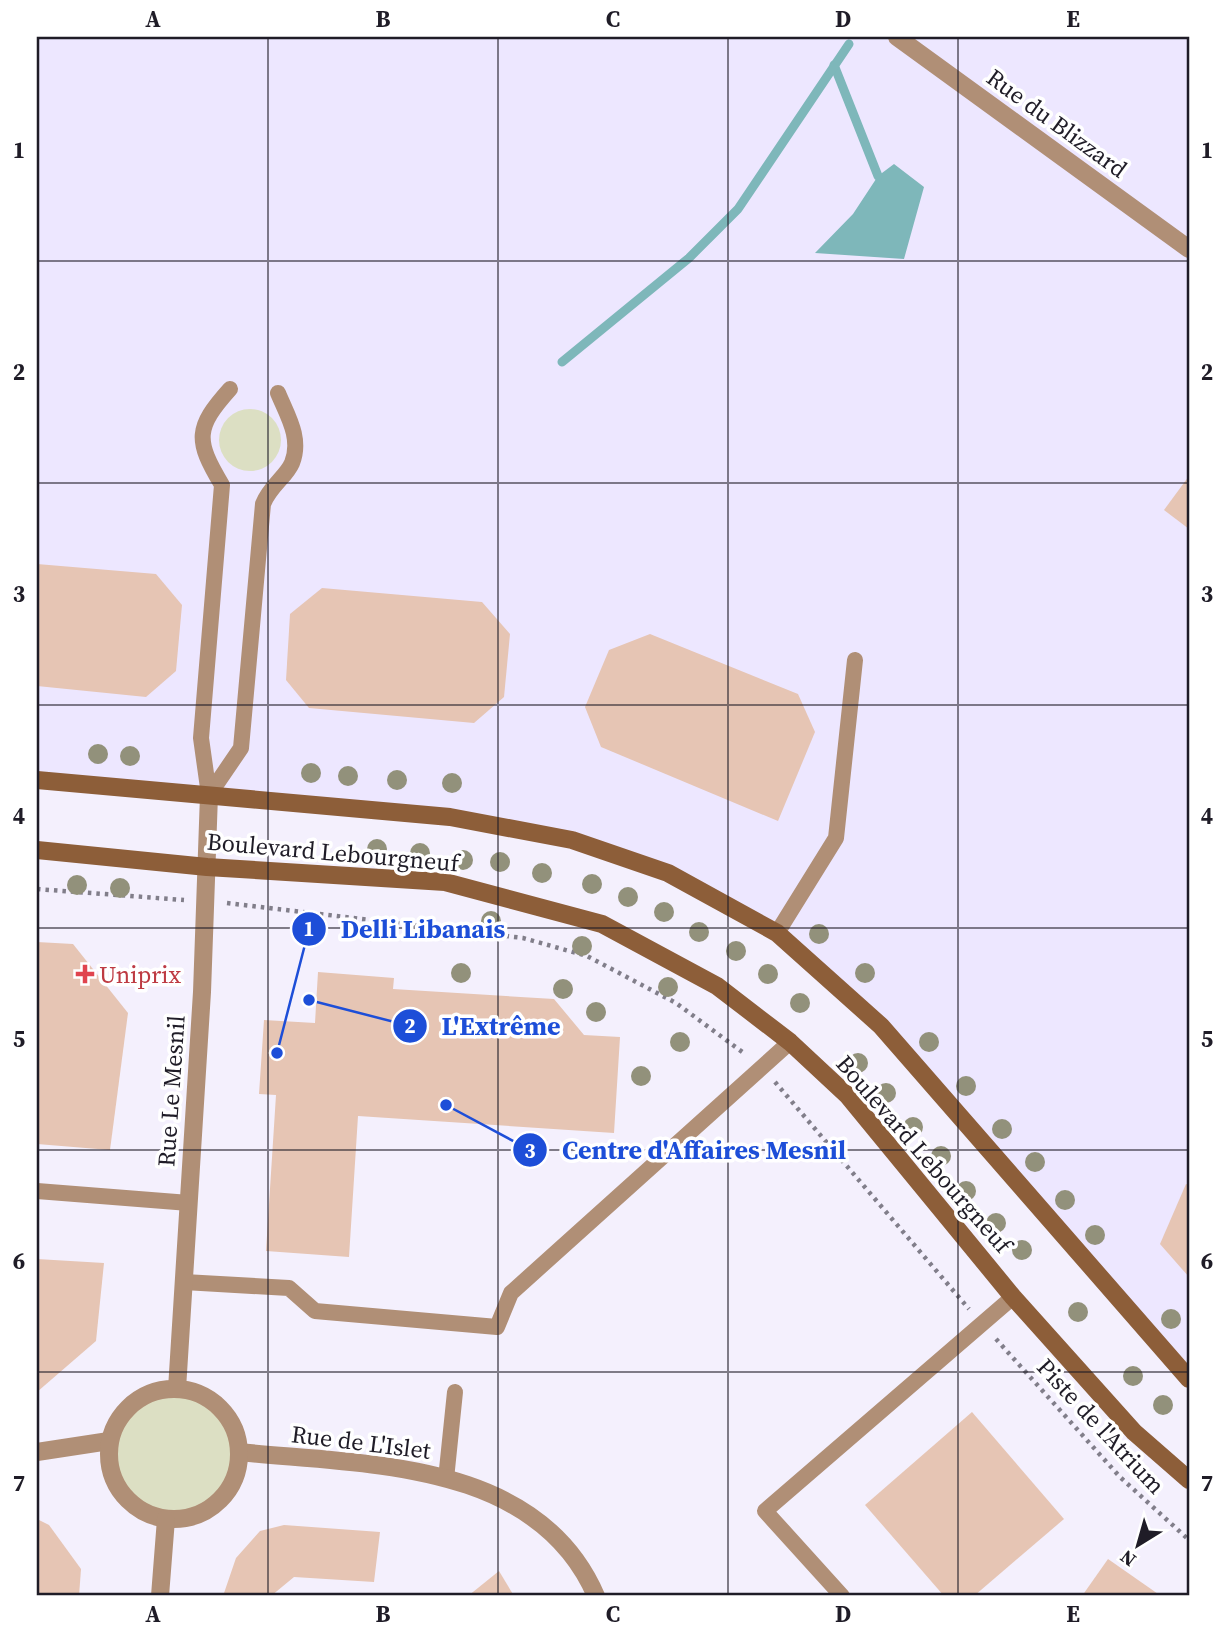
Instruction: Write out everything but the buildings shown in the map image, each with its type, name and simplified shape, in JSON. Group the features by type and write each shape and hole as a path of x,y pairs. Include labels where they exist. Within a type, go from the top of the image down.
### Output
{"main road":[{"name":"Boulevard Lebourgneuf","path":"37,780 450,817 572,840 668,873 777,933 881,1026 1189,1379"},
{"name":"Boulevard Lebourgneuf","path":"37,850 206,867 445,881 602,923 717,986 790,1042 848,1096 1013,1297 1134,1432 1189,1480"}],"street":[{"name":"Rue du Blizzard","path":"897,37 1189,249"},
{"name":"Rue Le Mesnil","path":"177,1389 209,795"},
{"path":"177,1389 207,1398 220,1409 234,1430 239,1452 231,1487 214,1506 192,1517 166,1519 140,1510 119,1490 112,1475 109,1441 125,1410 138,1399 152,1392 177,1389"},
{"path":"37,1452 109,1441"},
{"name":"Rue de L'Islet","path":"239,1452 404,1468 482,1488 546,1526 589,1579 596,1596"},
{"path":"160,1596 166,1519"}],"lane":[{"path":"209,795 201,738 222,485 202,452 206,416 230,389"},
{"path":"209,795 241,748 263,504 269,489 292,464 296,433 278,393"},
{"path":"777,933 836,838 855,660"},
{"path":"184,1282 289,1287 315,1311 497,1327 511,1293 790,1042"},
{"path":"37,1191 189,1203"},
{"path":"842,1596 765,1511 1013,1297"},
{"path":"446,1479 455,1392"}],"path":[{"path":"37,889 174,899"},
{"path":"253,906 523,938 587,956 676,1003 761,1068 969,1309"},
{"name":"Piste de l'Atrium","path":"990,1332 1120,1477 1189,1540"}],"shaded area":[{"path":"37,37 1189,37 1189,1379 881,1026 777,933 668,873 450,817 37,783"},
{"path":"894,164 924,187 904,259 815,253 853,214 878,176"},
{"path":"250,409 262,411 272,418 279,428 279,452 272,462 262,469 250,471 238,469 228,462 221,452 219,440 221,428 228,418 238,411"},
{"path":"173,1389 198,1394 219,1408 233,1429 238,1454 233,1479 219,1500 198,1514 173,1519 148,1514 127,1500 113,1479 108,1454 113,1429 127,1408 148,1394"}],"waterway":[{"path":"562,362 689,258 738,209 849,44"},
{"path":"834,65 878,176"}],"place":[{"name":"Uniprix","path":"85,974"},
{"name":"L'Extrême","path":"309,1000"},
{"name":"Delli Libanais","path":"277,1053"},
{"name":"Centre d'Affaires Mesnil","path":"446,1105"}]}
